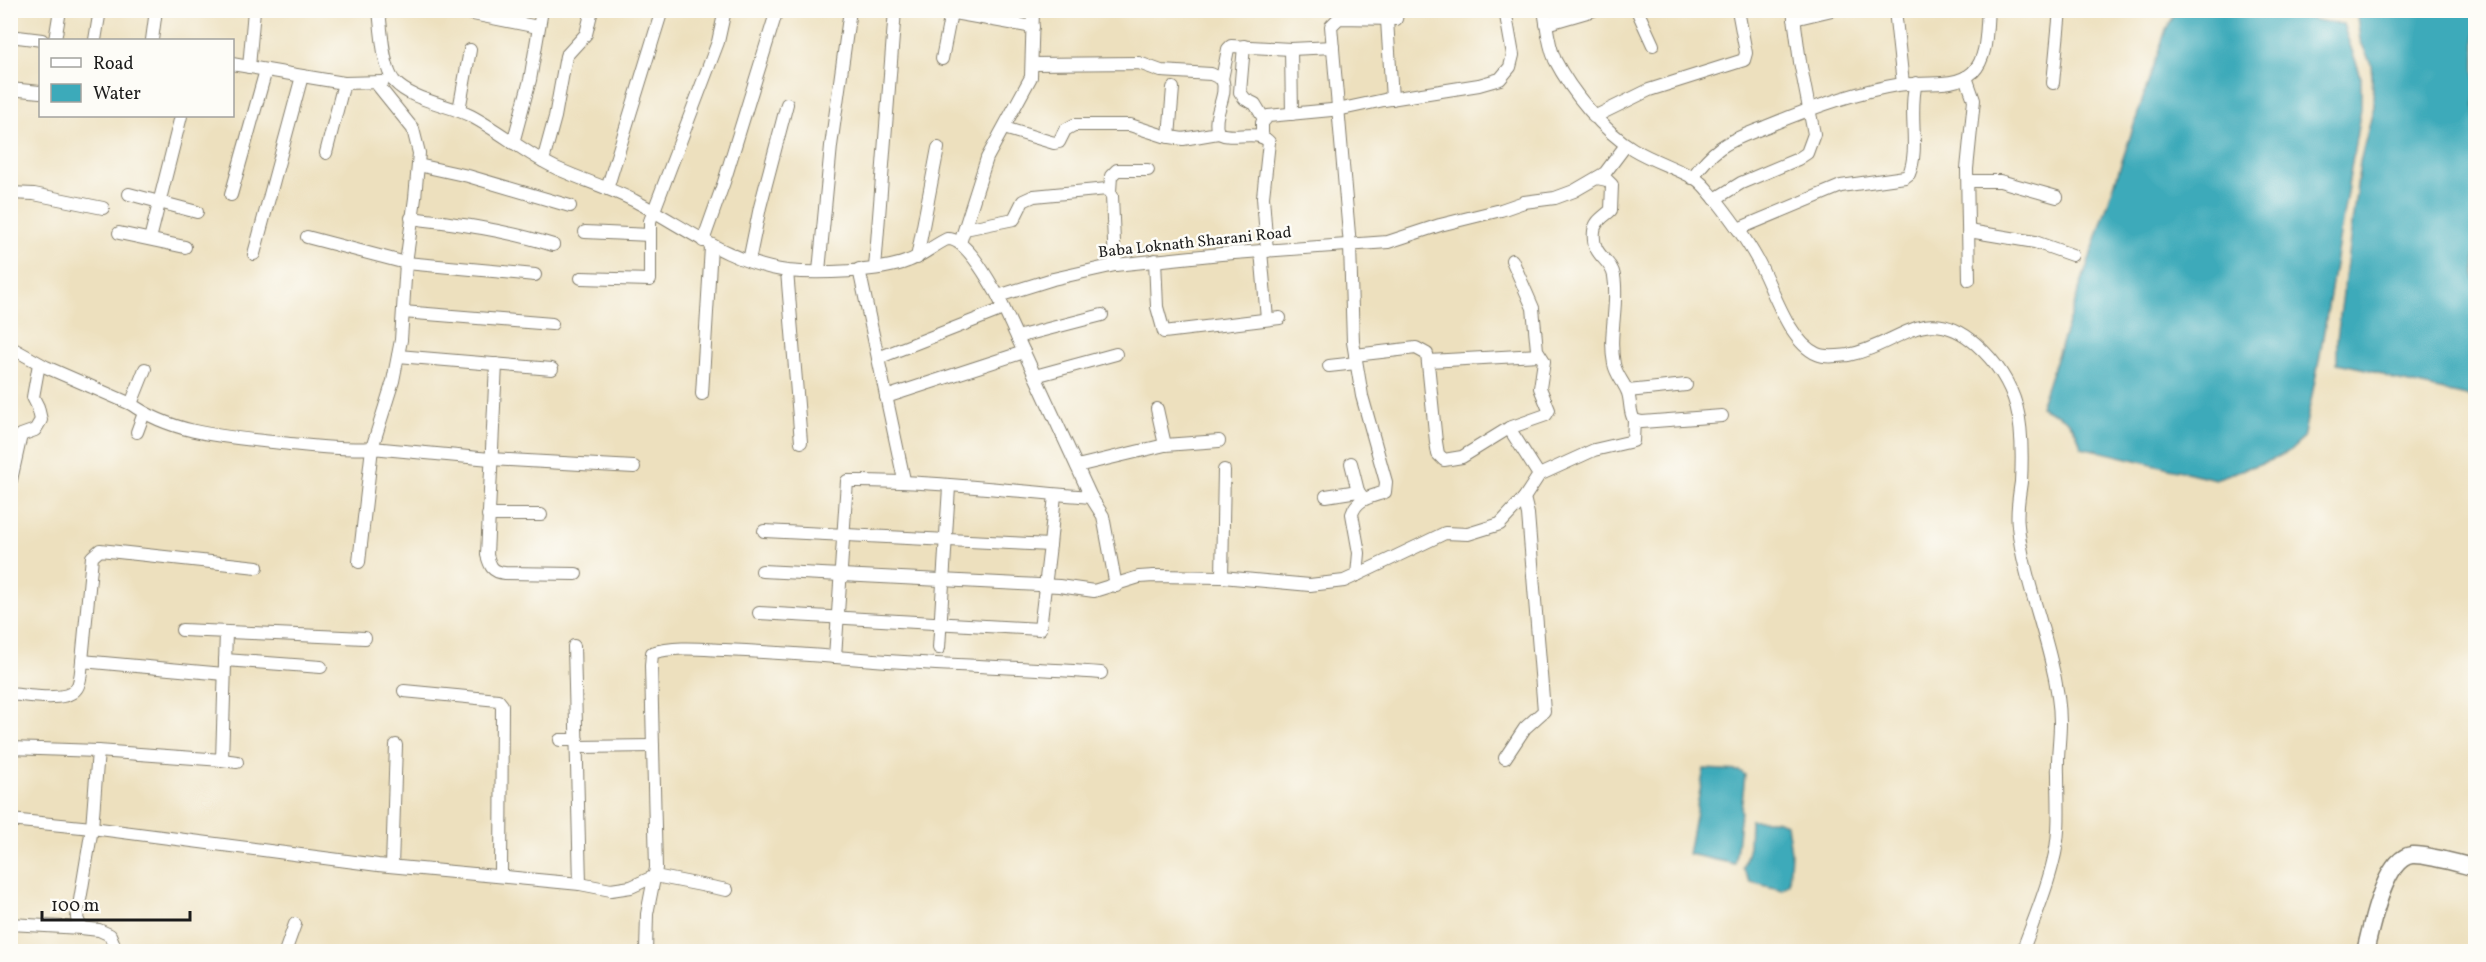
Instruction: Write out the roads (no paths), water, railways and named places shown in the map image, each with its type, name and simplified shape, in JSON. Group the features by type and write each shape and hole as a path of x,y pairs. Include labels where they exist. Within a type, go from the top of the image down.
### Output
{"main road":[{"path":"2365,951 2373,919 2389,875 2398,861 2411,855 2475,868"}],"street":[{"path":"55,39 60,10"},
{"path":"95,39 100,10"},
{"path":"152,39 156,10"},
{"path":"249,67 254,10"},
{"path":"379,10 383,51 395,82 406,92 459,110 499,132 543,161 637,202 707,244 749,261 787,271 875,268 900,264 917,258 947,239 953,238 960,243 998,296 1092,498 1103,516 1116,586"},
{"path":"453,10 538,27"},
{"path":"513,143 530,80 542,10"},
{"path":"543,161 555,117 566,56 586,34 592,10"},
{"path":"607,189 662,10"},
{"path":"581,278 650,280 650,221 655,213 718,42 725,10"},
{"path":"702,394 707,244 777,10"},
{"path":"819,271 831,146 850,10"},
{"path":"875,268 895,10"},
{"path":"937,10 1033,27"},
{"path":"960,243 987,158 1029,83 1032,64 1033,10"},
{"path":"1326,495 1385,492 1386,482 1365,411 1355,359 1350,246 1332,16 1396,20 1398,10"},
{"path":"1264,119 1268,116 1338,110 1479,85 1500,79 1510,67 1513,55 1505,10"},
{"path":"1544,10 1556,60 1594,117 1626,145 1697,180 1715,199 1738,229 1762,268 1799,341 1810,350 1826,356 1846,355 1870,350 1920,326 1945,328 1960,333 1978,346 1999,368 2015,396 2023,449 2017,510 2019,534 2051,662 2059,705 2060,727 2058,755 2060,807 2055,858 2022,951"},
{"path":"1546,24 1594,10"},
{"path":"1637,10 1653,45"},
{"path":"1594,117 1649,90 1744,60 1746,52 1738,10"},
{"path":"1715,199 1742,183 1780,168 1807,153 1814,134 1793,15 1832,10"},
{"path":"1738,229 1841,186 1905,177 1909,174 1912,155 1912,103 1895,10"},
{"path":"1692,178 1705,162 1730,142 1809,109 1855,95 1910,84 1948,82 1966,77 1982,59 1988,10"},
{"path":"2053,83 2060,10"},
{"path":"942,59 951,13"},
{"path":"1387,20 1392,99"},
{"path":"10,36 39,40"},
{"path":"1218,133 1217,121 1224,90 1222,79 1228,49 1235,45 1291,49 1333,47"},
{"path":"1244,46 1240,92 1245,99 1255,104 1264,119 1262,137"},
{"path":"1291,49 1292,114"},
{"path":"459,110 470,50"},
{"path":"1032,64 1139,63 1161,71 1211,74 1222,79"},
{"path":"234,64 344,83 395,82"},
{"path":"231,195 266,70"},
{"path":"254,254 302,76"},
{"path":"1966,77 1974,100 1968,155 1969,280"},
{"path":"326,153 344,83"},
{"path":"359,562 372,448 381,424 398,356 418,165 413,129 376,83"},
{"path":"1169,137 1173,88"},
{"path":"10,89 39,92"},
{"path":"749,261 760,207 787,104"},
{"path":"150,239 181,117"},
{"path":"1004,128 1054,143 1059,142 1065,130 1074,125 1130,125 1169,137 1193,138 1218,133 1228,136 1262,137 1269,142 1263,197 1267,319"},
{"name":"Baba Loknath Sharani Road","path":"998,296 1053,279 1115,265 1388,242 1432,227 1524,202 1555,198 1605,173 1626,145"},
{"path":"917,258 938,148"},
{"path":"418,165 468,176 570,206"},
{"path":"1115,265 1111,176 1116,170 1148,170"},
{"path":"762,571 1045,585 1094,591 1139,577 1222,577 1296,586 1344,581 1445,533 1468,534 1500,524 1524,498 1539,474 1594,450 1633,441 1634,420 1628,391 1618,375 1613,360 1612,320 1616,304 1613,271 1598,255 1594,236 1597,222 1611,210 1612,185 1607,180 1597,178"},
{"path":"1968,181 2000,181 2057,197"},
{"path":"965,229 1014,219 1023,201 1034,196 1101,188 1110,191"},
{"path":"10,193 34,194 103,208"},
{"path":"129,194 197,212"},
{"path":"411,218 476,225 553,245"},
{"path":"1969,231 2018,238 2072,255"},
{"path":"585,232 650,235"},
{"path":"119,233 185,247"},
{"path":"307,237 406,263 535,275"},
{"path":"1155,260 1157,307 1164,332 1280,318"},
{"path":"1329,366 1416,348 1427,354 1436,442 1441,458 1450,460 1462,457 1509,428 1546,415 1549,410 1540,388 1544,361 1539,355 1535,338 1533,308 1512,260"},
{"path":"859,269 904,480"},
{"path":"787,271 801,442"},
{"path":"878,358 1003,309"},
{"path":"403,312 552,324"},
{"path":"1017,337 1102,315"},
{"path":"10,347 39,364 131,404 144,413 169,424 235,438 347,450 372,448 490,459 634,467"},
{"path":"886,397 1024,352"},
{"path":"1035,376 1116,354"},
{"path":"1429,360 1539,355"},
{"path":"398,356 552,369"},
{"path":"11,480 21,435 35,430 41,420 39,407 33,397 39,364"},
{"path":"496,364 488,515 487,555 490,567 496,572 576,574"},
{"path":"131,404 145,369"},
{"path":"1628,391 1686,386"},
{"path":"1157,409 1165,445"},
{"path":"137,432 144,413"},
{"path":"1634,420 1642,422 1722,416"},
{"path":"1509,428 1539,474"},
{"path":"1077,466 1165,445 1219,441"},
{"path":"1351,463 1360,494 1352,513 1359,553 1357,575"},
{"path":"1222,577 1224,470"},
{"path":"835,657 847,481 904,480 949,487 1092,498"},
{"path":"939,648 949,487"},
{"path":"759,613 1040,629 1055,495"},
{"path":"1504,758 1525,728 1544,711 1528,514 1524,498"},
{"path":"488,515 541,515"},
{"path":"764,531 1050,545"},
{"path":"10,694 59,697 70,695 78,688 92,557 100,550 257,567"},
{"path":"182,630 365,638"},
{"path":"222,760 226,632"},
{"path":"574,646 580,884"},
{"path":"646,951 646,914 654,876 652,653 664,650 695,649 1101,673"},
{"path":"225,660 321,667"},
{"path":"82,661 224,674"},
{"path":"404,692 498,700 502,705 501,876"},
{"path":"560,740 577,744 653,746"},
{"path":"392,866 396,745"},
{"path":"10,748 98,751 237,762"},
{"path":"81,928 77,910 92,828 98,751"},
{"path":"10,820 92,828 392,866 580,884 611,890 631,887 654,876 727,890"},
{"path":"10,924 99,930 110,935 117,951"},
{"path":"285,951 295,924"}],"water":[{"path":"2177,11 2270,11 2343,25 2361,76 2361,108 2319,361 2303,439 2291,450 2277,458 2215,479 2081,447 2072,425 2040,407 2166,29"},
{"path":"2363,11 2475,11 2475,398 2396,380 2370,370 2337,363 2337,339 2360,162 2374,106 2371,64 2360,40 2357,17"},
{"path":"1704,769 1740,771 1745,775 1735,864 1688,854"},
{"path":"1750,820 1775,820 1787,824 1791,852 1789,883 1782,890 1751,882 1743,869 1749,846"}]}
